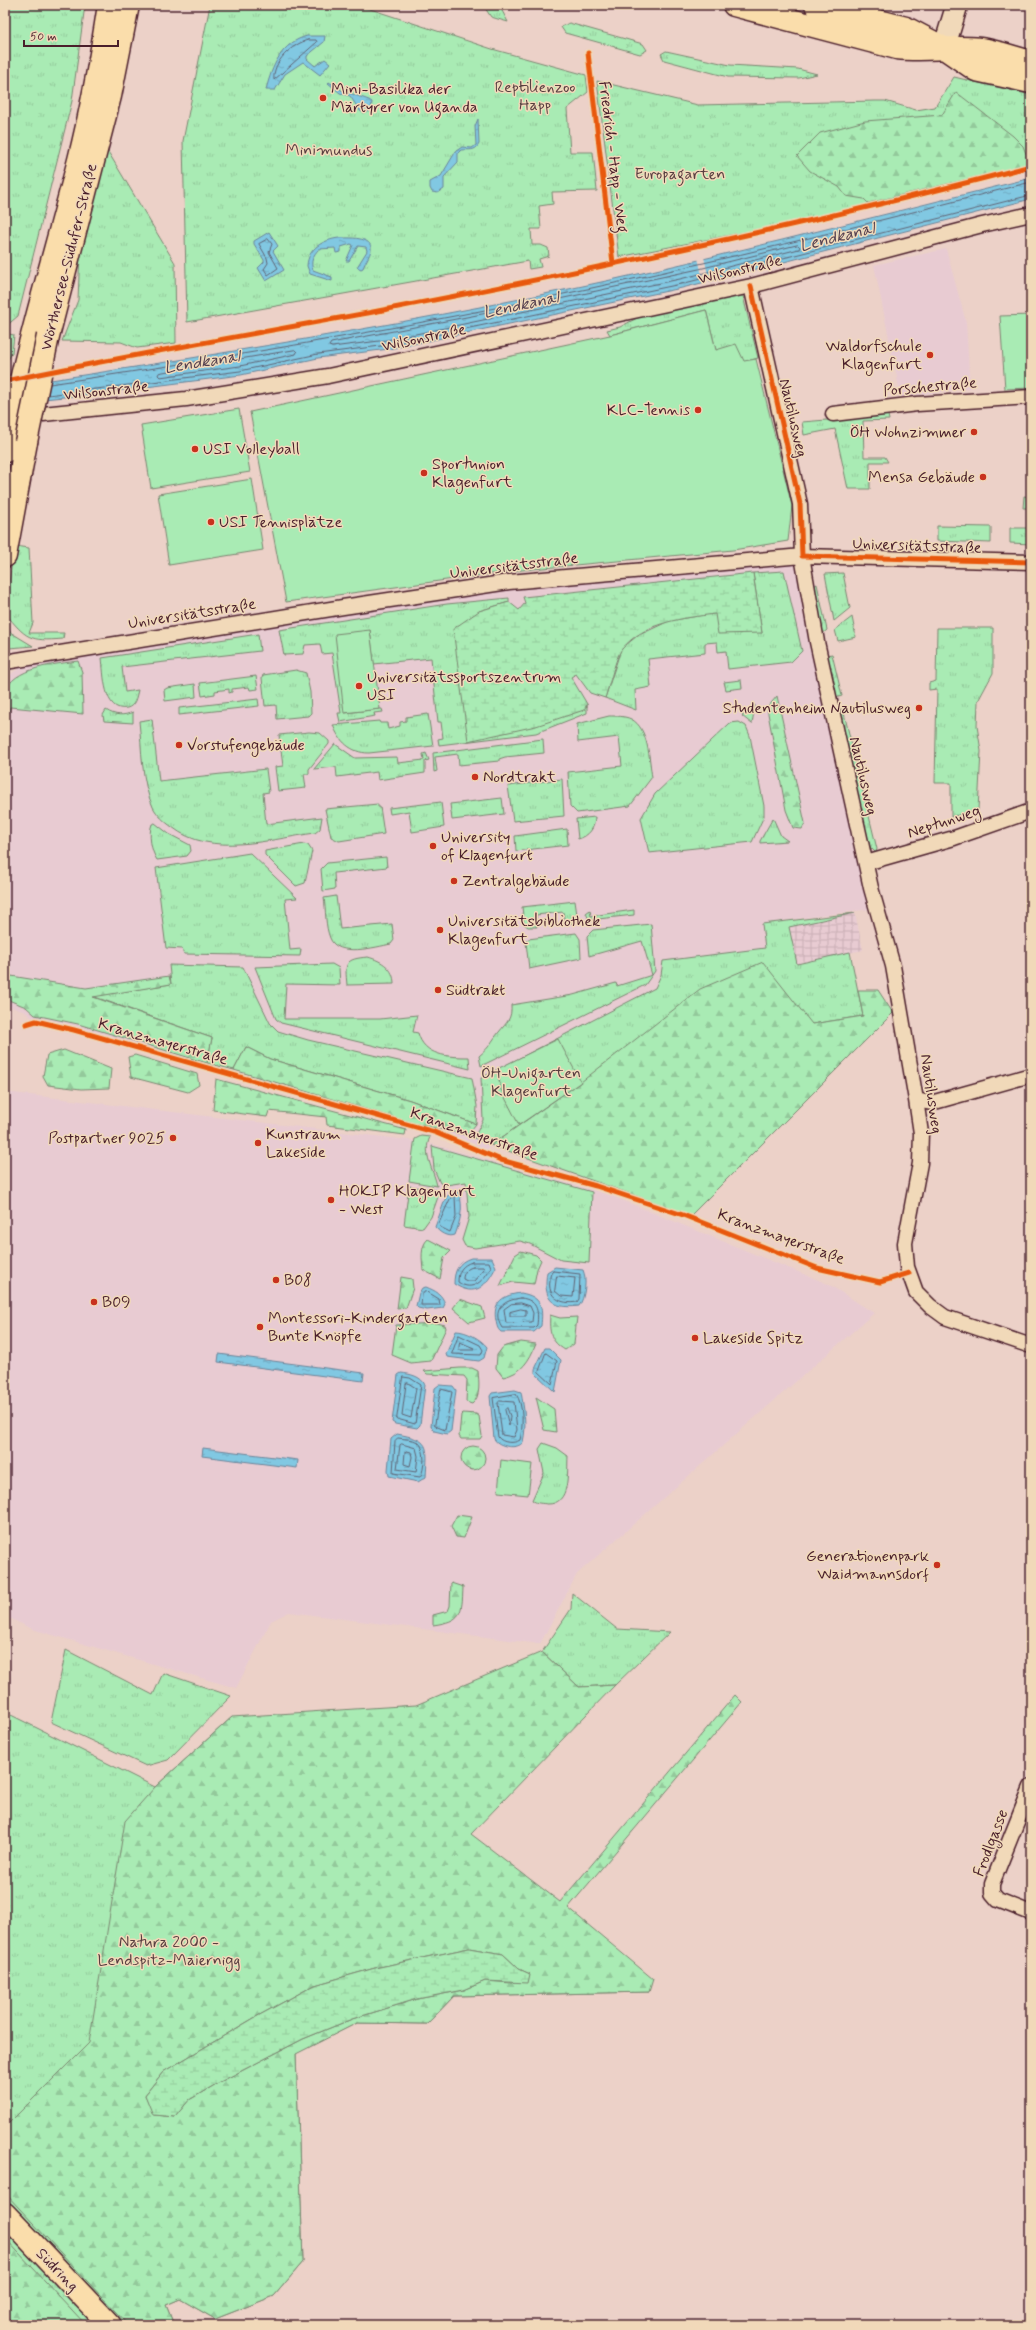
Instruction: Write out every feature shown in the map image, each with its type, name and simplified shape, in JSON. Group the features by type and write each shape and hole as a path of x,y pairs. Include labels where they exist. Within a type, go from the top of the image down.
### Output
{"main road":[{"name":"Wörthersee-Südufer-Straße","path":"5,556 13,444 40,333 98,75 109,5"},
{"name":"Wörthersee-Südufer-Straße","path":"40,333 88,185 118,59 128,5"},
{"path":"118,59 133,5"},
{"path":"734,5 897,48 916,50 944,48 981,49 1031,62"},
{"path":"816,5 906,28 944,48 976,70 1031,82"},
{"name":"Südring","path":"5,2214 110,2325"}],"street":[{"path":"944,48 958,5"},
{"name":"Wilsonstraße","path":"24,416 186,399 328,376 751,286 982,225 1031,214"},
{"name":"Nautilusweg","path":"751,286 800,504 802,556 830,707 866,863 893,966 916,1100 921,1132 920,1163 905,1243 909,1273 916,1292 930,1306 945,1317 1031,1346"},
{"name":"Porschestraße","path":"833,414 917,404 1031,397"},
{"name":"Universitätsstraße","path":"5,662 335,608 509,582 802,556 1031,562"},
{"name":"Neptunweg","path":"866,863 954,838 1031,811"},
{"path":"916,1100 931,1103 1031,1075"},
{"name":"Frodlgasse","path":"1031,1787 992,1888 992,1893 998,1900 1031,1914"}],"shaded area":[{"name":"Waldorfschule Klagenfurt","path":"946,249 966,322 970,388 901,397 874,265"},
{"name":"University of Klagenfurt","path":"802,556 877,908 762,924 765,948 483,1152 434,1132 36,1021 25,1012 5,1005 5,679 15,671 35,660 447,591"},
{"path":"855,913 863,950 797,964 789,927"},
{"path":"5,1092 425,1142 609,1195 828,1284 874,1313 577,1574 540,1644 289,1612 271,1621 236,1688 32,1629 5,1616"}],"green space":[{"path":"5,5 85,5 72,101 18,316 5,327"},
{"name":"Minimundus","path":"210,5 358,5 492,49 586,75 588,92 567,109 570,152 593,152 597,191 552,192 553,204 539,206 541,229 531,229 532,245 541,245 548,248 549,256 539,259 541,267 529,269 528,261 187,322 183,141"},
{"path":"483,5 499,5 508,22 491,17"},
{"path":"569,23 643,44 647,50 640,54 565,33 561,27"},
{"path":"666,51 730,65 798,69 817,74 799,78 728,77 664,60 661,54"},
{"name":"Europagarten","path":"954,77 1031,95 1031,169 760,229 619,257 597,81 698,105 885,101 916,110 935,107"},
{"path":"956,92 1013,136 1023,146 1030,164 868,203 864,199 846,196 839,187 810,171 797,156 820,133 865,121 942,115"},
{"path":"107,150 175,263 176,343 137,348 121,342 62,341 78,300 80,251"},
{"path":"742,292 758,358 744,362 716,350 706,310 610,335 607,330 620,327 637,318"},
{"path":"706,310 716,350 736,344 744,361 756,359 792,506 788,541 733,550 512,571 286,602 250,412 610,335"},
{"path":"1031,315 1031,388 1005,389 1000,316"},
{"path":"9,334 14,335 12,353 5,365 5,338"},
{"name":"USI Volleyball","path":"239,409 250,472 151,488 141,425"},
{"path":"888,415 889,420 863,421 864,457 885,457 888,462 870,462 870,489 848,489 835,429 804,435 802,422"},
{"name":"USI Tennisplätze","path":"252,479 263,550 169,565 158,494"},
{"path":"1024,496 1031,497 1031,508 1023,508"},
{"path":"937,526 991,527 991,543 937,541"},
{"path":"1010,528 1031,528 1031,544 1010,543"},
{"path":"14,546 29,548 33,623 29,633 64,633 63,639 35,639 18,628 5,613"},
{"path":"784,571 802,651 791,662 728,669 726,651 718,652 717,642 705,643 705,653 648,659 651,687 635,690 636,710 605,698 621,649 637,636 669,621 715,613 762,633 753,573"},
{"path":"753,573 762,633 718,634 715,614 690,617 653,627 631,640 622,649 615,665 605,698 590,693 576,674 571,677 587,704 584,710 536,726 468,741 453,629 479,611 509,602 519,610 525,603 523,597"},
{"path":"843,573 850,608 834,621 825,574"},
{"path":"817,584 827,630 821,635 812,587"},
{"path":"509,598 509,602 479,611 587,707 587,713 536,733 439,745 438,739 443,738 441,722 438,722 431,658 374,664 370,630 345,713 380,709 382,709 383,712 374,713 375,716 340,722 338,713 341,713 332,653 322,654 320,644 305,645 303,654 284,655 279,630 447,604"},
{"path":"852,617 856,637 838,641 835,630"},
{"path":"5,623 10,632 33,646 9,648 5,645"},
{"path":"937,628 993,628 993,673 978,701 977,726 981,751 978,810 951,817 951,783 935,783 937,689 929,690 929,683 936,681"},
{"name":"Universitätssportszentrum USI","path":"370,630 380,709 344,713 335,634"},
{"path":"258,634 260,651 122,667 125,692 138,690 135,701 130,707 119,708 113,704 109,698 104,682 102,658"},
{"path":"832,654 842,696 835,698 826,655"},
{"path":"78,661 82,672 83,714 10,707 5,742 4,699 9,684 16,677 36,668"},
{"path":"296,670 306,673 310,692 311,713 308,716 277,719 276,705 265,706 263,675"},
{"path":"256,676 258,689 250,690 249,687 232,689 232,692 229,693 229,689 215,691 215,694 202,696 200,683"},
{"path":"741,680 742,688 726,690 724,682"},
{"path":"195,684 196,697 165,701 164,690 167,688"},
{"path":"777,696 805,823 802,829 793,828 786,810 767,708"},
{"path":"258,699 259,706 179,715 179,708"},
{"path":"755,705 752,724 742,716"},
{"path":"843,709 877,849 876,853 870,847 837,710"},
{"path":"106,710 120,715 133,712 133,723 104,721 103,715"},
{"path":"428,714 433,746 369,753 357,751 342,741 333,725 379,721 380,723 387,723 388,729 400,726 400,722 406,721 406,717"},
{"path":"609,716 629,718 637,723 645,737 652,777 630,806 577,813 570,806 568,772 622,766 619,737 578,742 577,724"},
{"path":"152,719 159,781 266,769 269,792 263,793 266,824 322,817 320,829 315,833 260,842 223,844 204,842 187,836 172,827 161,818 153,807 146,787 139,721"},
{"path":"739,722 746,726 750,736 764,806 764,816 752,842 649,853 641,818 655,794 730,723"},
{"path":"309,732 320,733 329,741 329,744 309,769 309,774 304,774 306,788 278,791 275,767 283,766 279,735"},
{"path":"543,739 544,753 505,757 499,759 499,761 459,765 458,754 435,757 437,771 434,772 433,753"},
{"path":"335,744 355,758 397,757 398,763 424,760 423,754 426,753 429,760 425,761 425,773 378,780 377,772 337,777 336,767 314,769"},
{"path":"562,779 564,816 513,821 508,786"},
{"path":"502,798 504,814 452,820 450,804"},
{"path":"441,802 444,827 412,832 409,811 390,814 389,808"},
{"path":"378,804 378,807 380,807 384,834 339,841 331,837 325,809"},
{"path":"595,817 594,825 591,831 578,839 576,819"},
{"path":"773,818 781,836 788,841 760,843 760,841"},
{"path":"155,823 169,834 190,845 191,851 187,856 157,860 153,852 150,837 152,824"},
{"path":"567,829 568,845 516,851 515,836"},
{"path":"304,844 308,845 312,851 305,883 296,886 265,855 265,851"},
{"path":"250,853 297,898 285,899 290,950 301,949 300,956 184,954 182,949 166,948 156,868"},
{"path":"386,857 387,867 334,873 335,889 323,891 321,869 327,863"},
{"path":"336,896 340,929 392,924 394,940 391,944 358,950 340,948 334,944 330,938 327,928 324,898"},
{"path":"575,901 577,915 573,923 565,924 563,912 536,915 537,927 528,927 524,924 522,907"},
{"path":"590,910 591,916 634,910 634,915 589,920 586,913"},
{"path":"855,913 789,927 797,964 850,952 863,1016 812,1024 581,1082 491,1145 474,1138 483,1120 481,1078 655,988 661,975 663,961 765,948 762,924"},
{"path":"651,924 655,971 645,985 481,1066 479,1056 488,1047 508,1020 511,1014 511,1005 573,995 616,983 617,986 652,975 642,941 589,956 587,936 593,930"},
{"path":"576,933 580,939 581,958 529,969 526,942 528,939"},
{"path":"368,957 382,963 389,969 392,974 394,984 347,985 346,967 350,961"},
{"path":"763,962 812,1024 863,1016 858,990 878,990 893,1013 691,1215 491,1145 581,1082 700,989"},
{"path":"332,964 339,968 340,985 286,984 284,1019 380,1019 417,1015 413,1032 418,1033 421,1041 431,1051 438,1054 469,1057 470,1069 281,1023 276,1019 255,967"},
{"path":"169,965 243,967 270,1023 278,1031 308,1040 472,1078 477,1106 476,1124 410,1100 270,1059 246,1047 234,1070 207,1063 212,1038 92,996 171,984"},
{"path":"5,975 86,988 169,976 171,984 93,997 212,1038 207,1063 78,1024 35,1015 26,1007 6,999"},
{"name":"ÖH-Unigarten Klagenfurt","path":"558,1039 581,1082 519,1125 501,1090 497,1069"},
{"path":"246,1047 270,1059 410,1100 476,1124 467,1135 413,1123 234,1070"},
{"path":"64,1050 111,1069 109,1088 81,1089 48,1085 43,1076 47,1055"},
{"path":"135,1055 197,1074 199,1085 188,1092 131,1077 128,1057"},
{"path":"216,1079 406,1130 405,1135 327,1125 326,1117 269,1111 267,1117 213,1110"},
{"path":"421,1136 430,1137 427,1150 429,1162 437,1186 409,1181 415,1139"},
{"path":"432,1146 592,1192 589,1263 561,1260 530,1244 520,1241 475,1248 465,1246 462,1240 469,1217 466,1182 446,1185 440,1183 434,1169"},
{"path":"409,1186 436,1190 439,1194 431,1217 423,1228 404,1225"},
{"path":"428,1239 451,1251 444,1258 440,1279 423,1270 423,1249 425,1242"},
{"path":"521,1251 536,1255 541,1260 537,1269 534,1284 513,1282 500,1286 515,1255"},
{"path":"401,1277 412,1279 413,1288 406,1308 397,1309"},
{"path":"460,1299 482,1307 485,1318 469,1322 453,1308"},
{"path":"550,1315 560,1318 577,1317 574,1344 565,1350 553,1339 550,1331"},
{"path":"437,1323 445,1325 446,1328 431,1361 411,1363 392,1355 396,1325"},
{"path":"521,1342 536,1344 531,1356 515,1373 503,1377 496,1368 497,1355 503,1347"},
{"path":"472,1368 478,1371 478,1393 472,1404 466,1402 467,1380 464,1376 427,1374 424,1371"},
{"path":"536,1397 554,1409 556,1432 544,1430"},
{"path":"463,1413 476,1414 479,1416 482,1436 480,1439 461,1439 459,1436 461,1415"},
{"path":"543,1443 557,1448 568,1456 566,1487 564,1494 555,1503 538,1503 532,1500 544,1473 539,1449"},
{"path":"473,1446 481,1450 485,1458 481,1466 473,1470 465,1466 461,1458 465,1450"},
{"path":"501,1460 532,1464 528,1495 498,1492"},
{"path":"457,1515 472,1517 464,1538 456,1537 451,1526"},
{"path":"451,1583 463,1587 461,1610 455,1618 450,1621 433,1625 433,1615 448,1611 450,1606"},
{"path":"572,1593 617,1629 670,1632 615,1685 579,1687 542,1652 571,1609"},
{"path":"66,1650 153,1695 163,1673 231,1696 168,1760 146,1766 51,1722"},
{"name":"Natura 2000 - Lendspitz-Maiernigg","path":"542,1652 579,1687 615,1685 471,1834 560,1902 735,1695 742,1702 568,1908 653,1979 649,1992 454,1996 427,2024 357,2023 296,2054 303,2262 274,2296 215,2319 180,2299 166,2305 174,2325 128,2325 5,2193 5,2127 89,2043 125,1821 155,1787 232,1717 416,1705","holes":["469,1948 503,1954 519,1969 530,1974 512,1983 485,1981 464,1990 417,1999 352,2019 303,2039 218,2083 189,2100 175,2117 154,2115 145,2095 163,2072 254,2018 315,1985 375,1968"]},
{"name":"Natura 2000 - Lendspitz-Maiernigg","path":"5,1712 155,1787 232,1717 649,1992 454,1996 427,2024 357,2023 296,2053 303,2262 274,2296 215,2319 180,2299 166,2305 174,2325 5,2325"},
{"path":"469,1948 503,1954 519,1969 530,1974 528,1983 485,1981 464,1990 417,1999 352,2019 303,2039 218,2083 189,2100 175,2117 153,2115 145,2095 163,2072 254,2018 315,1985 375,1968"},
{"path":"5,2238 86,2325 5,2325"}],"water":[{"path":"307,36 325,36 324,42 307,56 307,59 315,66 325,59 330,63 320,75 303,62 285,74 275,90 266,90 271,72 284,50 298,39"},
{"path":"329,82 341,90 372,102 371,111 364,113 360,111 350,96 340,93 328,83"},
{"path":"478,119 479,144 472,150 461,150 458,153 458,162 444,177 444,189 438,193 432,192 430,182 441,176 456,151 462,147 472,148 476,145 475,126"},
{"name":"Lendkanal","path":"1031,178 1031,199 682,288 389,349 318,358 241,375 83,395 5,403 5,387 266,346 527,298 699,260"},
{"path":"269,232 278,246 273,251 284,270 266,281 258,268 264,260 254,244 254,241"},
{"path":"339,238 364,240 371,245 370,254 363,268 361,269 357,267 367,251 366,247 358,246 349,261 346,261 353,245 351,244 341,247 341,252 336,253 335,248 319,249 315,254 312,261 313,270 332,277 332,281 310,274 307,266 310,254 313,250 322,243"},
{"path":"455,1191 459,1193 461,1214 455,1235 449,1236 441,1233 435,1227 446,1197"},
{"path":"471,1258 492,1258 496,1267 488,1280 480,1288 468,1290 454,1284 454,1279 456,1271 460,1265"},
{"path":"555,1267 583,1270 585,1288 583,1298 579,1306 561,1306 555,1304 551,1300 546,1288 547,1272"},
{"path":"426,1287 440,1295 445,1304 443,1308 427,1310 416,1306 419,1293 422,1288"},
{"path":"521,1293 533,1297 540,1304 542,1313 541,1326 534,1332 501,1332 498,1328 495,1314 498,1304 509,1295"},
{"path":"456,1331 469,1334 484,1344 487,1347 484,1358 479,1361 447,1357 446,1354"},
{"path":"545,1348 549,1348 561,1360 555,1392 535,1373 535,1369"},
{"path":"219,1354 364,1373 363,1381 218,1362"},
{"path":"401,1373 421,1379 425,1385 420,1425 417,1428 395,1424 392,1422 398,1375"},
{"path":"439,1385 453,1386 456,1390 451,1431 447,1434 434,1431 431,1426 435,1388"},
{"path":"515,1390 521,1392 525,1417 523,1442 513,1447 504,1446 496,1442 494,1439 490,1396 492,1393"},
{"path":"397,1434 416,1439 425,1445 427,1457 426,1477 418,1482 389,1476 388,1470 391,1439"},
{"path":"203,1448 298,1460 297,1468 202,1456"}],"pier":[{"path":"704,257 710,283 704,284 698,258"}],"cycle path":[{"name":"Friedrich - Happ - Weg","path":"588,53 613,263"},
{"path":"5,381 145,353 378,311 624,262 869,207 1031,166"},
{"path":"751,286 800,504 802,556 1031,562"},
{"name":"Kranzmayerstraße","path":"26,1024 36,1021 74,1030 434,1132 501,1160 596,1186 683,1215 817,1268 880,1282 909,1273"}],"place":[{"name":"Mini-Basilika der Märtyrer von Uganda","path":"323,98"},
{"name":"Waldorfschule Klagenfurt","path":"930,355"},
{"name":"KLC-Tennis","path":"698,410"},
{"name":"ÖH Wohnzimmer","path":"974,432"},
{"name":"USI Volleyball","path":"195,449"},
{"name":"Sportunion Klagenfurt","path":"424,473"},
{"name":"Mensa Gebäude","path":"983,477"},
{"name":"USI Tennisplätze","path":"211,522"},
{"name":"Universitätssportszentrum USI","path":"359,686"},
{"name":"Studentenheim Nautilusweg","path":"919,708"},
{"name":"Vorstufengebäude","path":"179,745"},
{"name":"Nordtrakt","path":"475,777"},
{"name":"University of Klagenfurt","path":"433,846"},
{"name":"Zentralgebäude","path":"454,881"},
{"name":"Universitätsbibliothek Klagenfurt","path":"440,930"},
{"name":"Südtrakt","path":"438,990"},
{"name":"Postpartner 9025","path":"173,1138"},
{"name":"Kunstraum Lakeside","path":"258,1143"},
{"name":"HOKIP Klagenfurt - West","path":"331,1200"},
{"name":"B08","path":"276,1280"},
{"name":"B09","path":"94,1302"},
{"name":"Montessori-Kindergarten Bunte Knöpfe","path":"260,1327"},
{"name":"Lakeside Spitz","path":"695,1338"},
{"name":"Generationenpark Waidmannsdorf","path":"937,1565"}],"park label":[{"name":"Reptilienzoo Happ","path":"535,96"}]}
